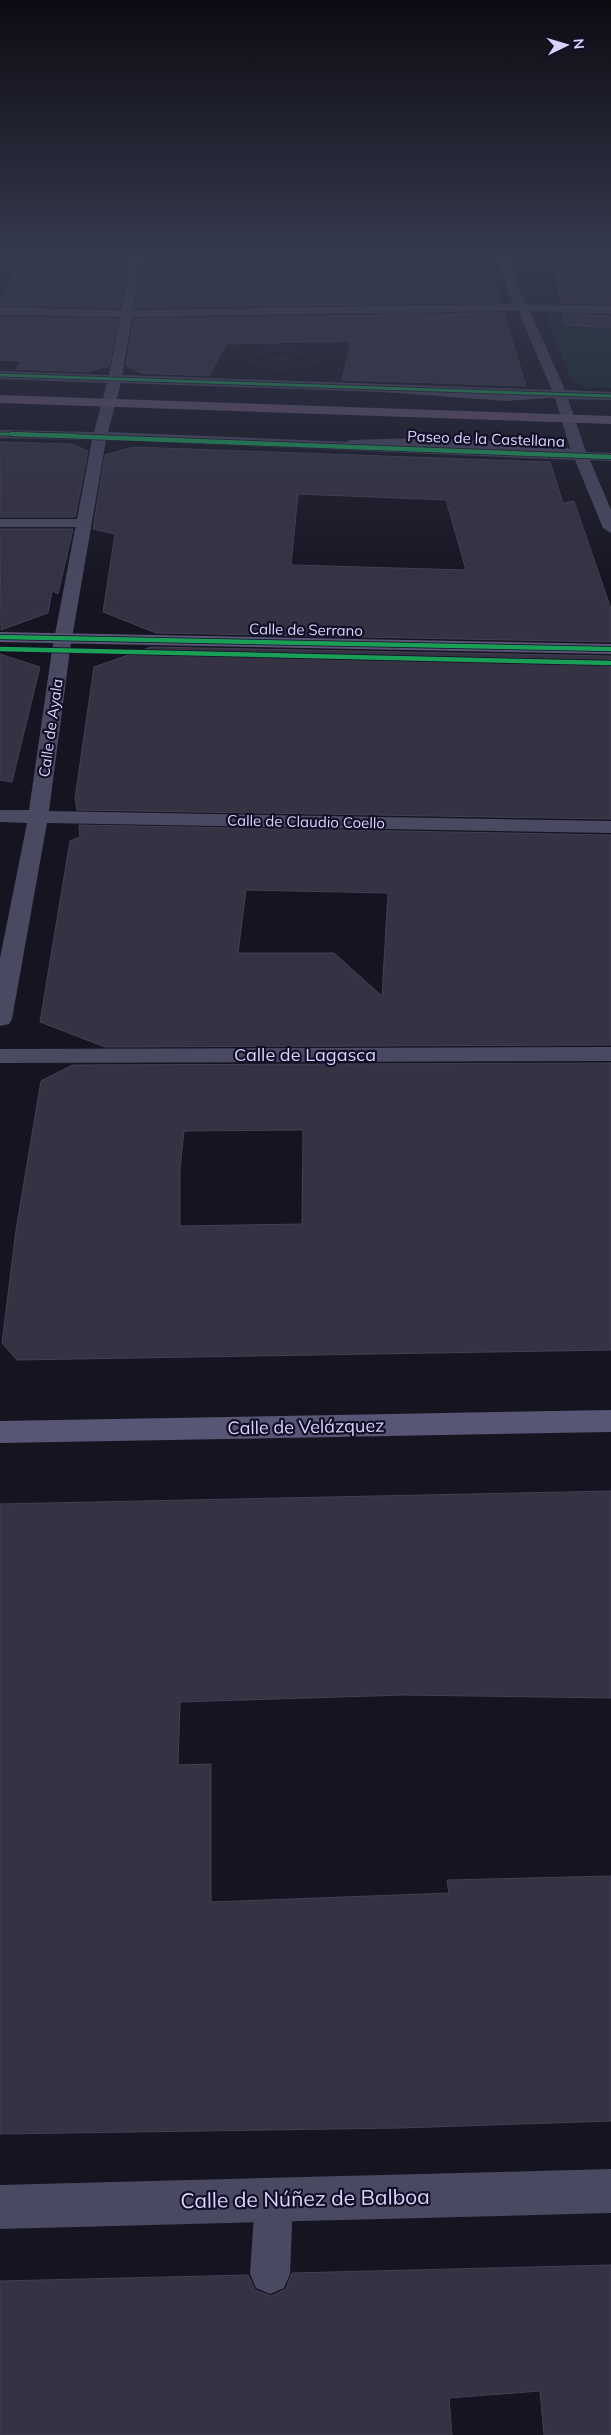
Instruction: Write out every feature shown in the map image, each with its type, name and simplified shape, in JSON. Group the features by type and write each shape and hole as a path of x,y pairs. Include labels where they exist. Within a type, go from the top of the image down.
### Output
{"highway":[{"name":"Paseo de la Castellana","path":"0,399 107,407 568,423 611,429"},
{"name":"Paseo de la Castellana","path":"0,408 107,407"},
{"name":"Paseo de la Castellana","path":"568,423 611,420"}],"main road":[{"name":"Calle de Serrano","path":"0,638 611,649"},
{"name":"Calle de Velázquez","path":"0,1432 611,1421"}],"street":[{"path":"100,436 117,370"},
{"path":"550,370 560,394 568,423 611,528"},
{"path":"0,375 611,396"},
{"name":"Paseo de la Castellana","path":"0,434 288,443 404,450 611,457"},
{"name":"Calle de Ayala","path":"0,1019 38,817 63,639 100,436"},
{"name":"Calle de Claudio Coello","path":"0,816 611,827"},
{"name":"Calle de Lagasca","path":"0,1056 611,1054"},
{"name":"Calle de Núñez de Balboa","path":"0,2207 611,2192"}],"lane":[{"path":"0,523 84,523"},
{"path":"270,2274 274,2200"}],"green space":[{"path":"567,370 611,370 611,388 585,387 570,378"}],"building":[{"path":"31,370 95,370 86,372"},
{"path":"134,370 212,370 209,376 140,373"},
{"path":"344,370 521,370 526,386 342,380"},
{"path":"0,442 72,444 88,451 75,517 0,517"},
{"path":"133,447 550,462 563,503 574,501 611,609 611,642 156,633 103,612 115,534 93,529 105,455","holes":["298,494 446,500 466,570 291,565"]},
{"path":"0,529 73,529 58,594 52,591 48,613 1,630"},
{"path":"151,647 611,656 611,819 77,810 75,798 94,667"},
{"path":"0,654 40,667 12,782 0,780"},
{"path":"79,825 611,835 611,1045 105,1047 40,1022 70,841 80,837","holes":["246,890 388,893 382,996 334,953 238,953"]},
{"path":"611,1063 611,1350 17,1360 2,1343 16,1230 41,1081 72,1065","holes":["303,1130 302,1224 180,1226 180,1169 184,1131"]},
{"path":"611,1491 611,1698 404,1695 180,1702 178,1765 211,1764 211,1902 449,1893 447,1880 611,1876 611,2121 401,2128 0,2134 0,1504"},
{"path":"611,2265 611,2435 544,2435 540,2391 449,2398 452,2435 0,2435 0,2281 248,2275 255,2290 271,2296 286,2289 292,2273"}],"cycle path":[{"path":"0,375 611,396"},
{"path":"0,434 100,436 611,457"},
{"path":"0,637 611,649"},
{"path":"0,649 611,663"}]}
